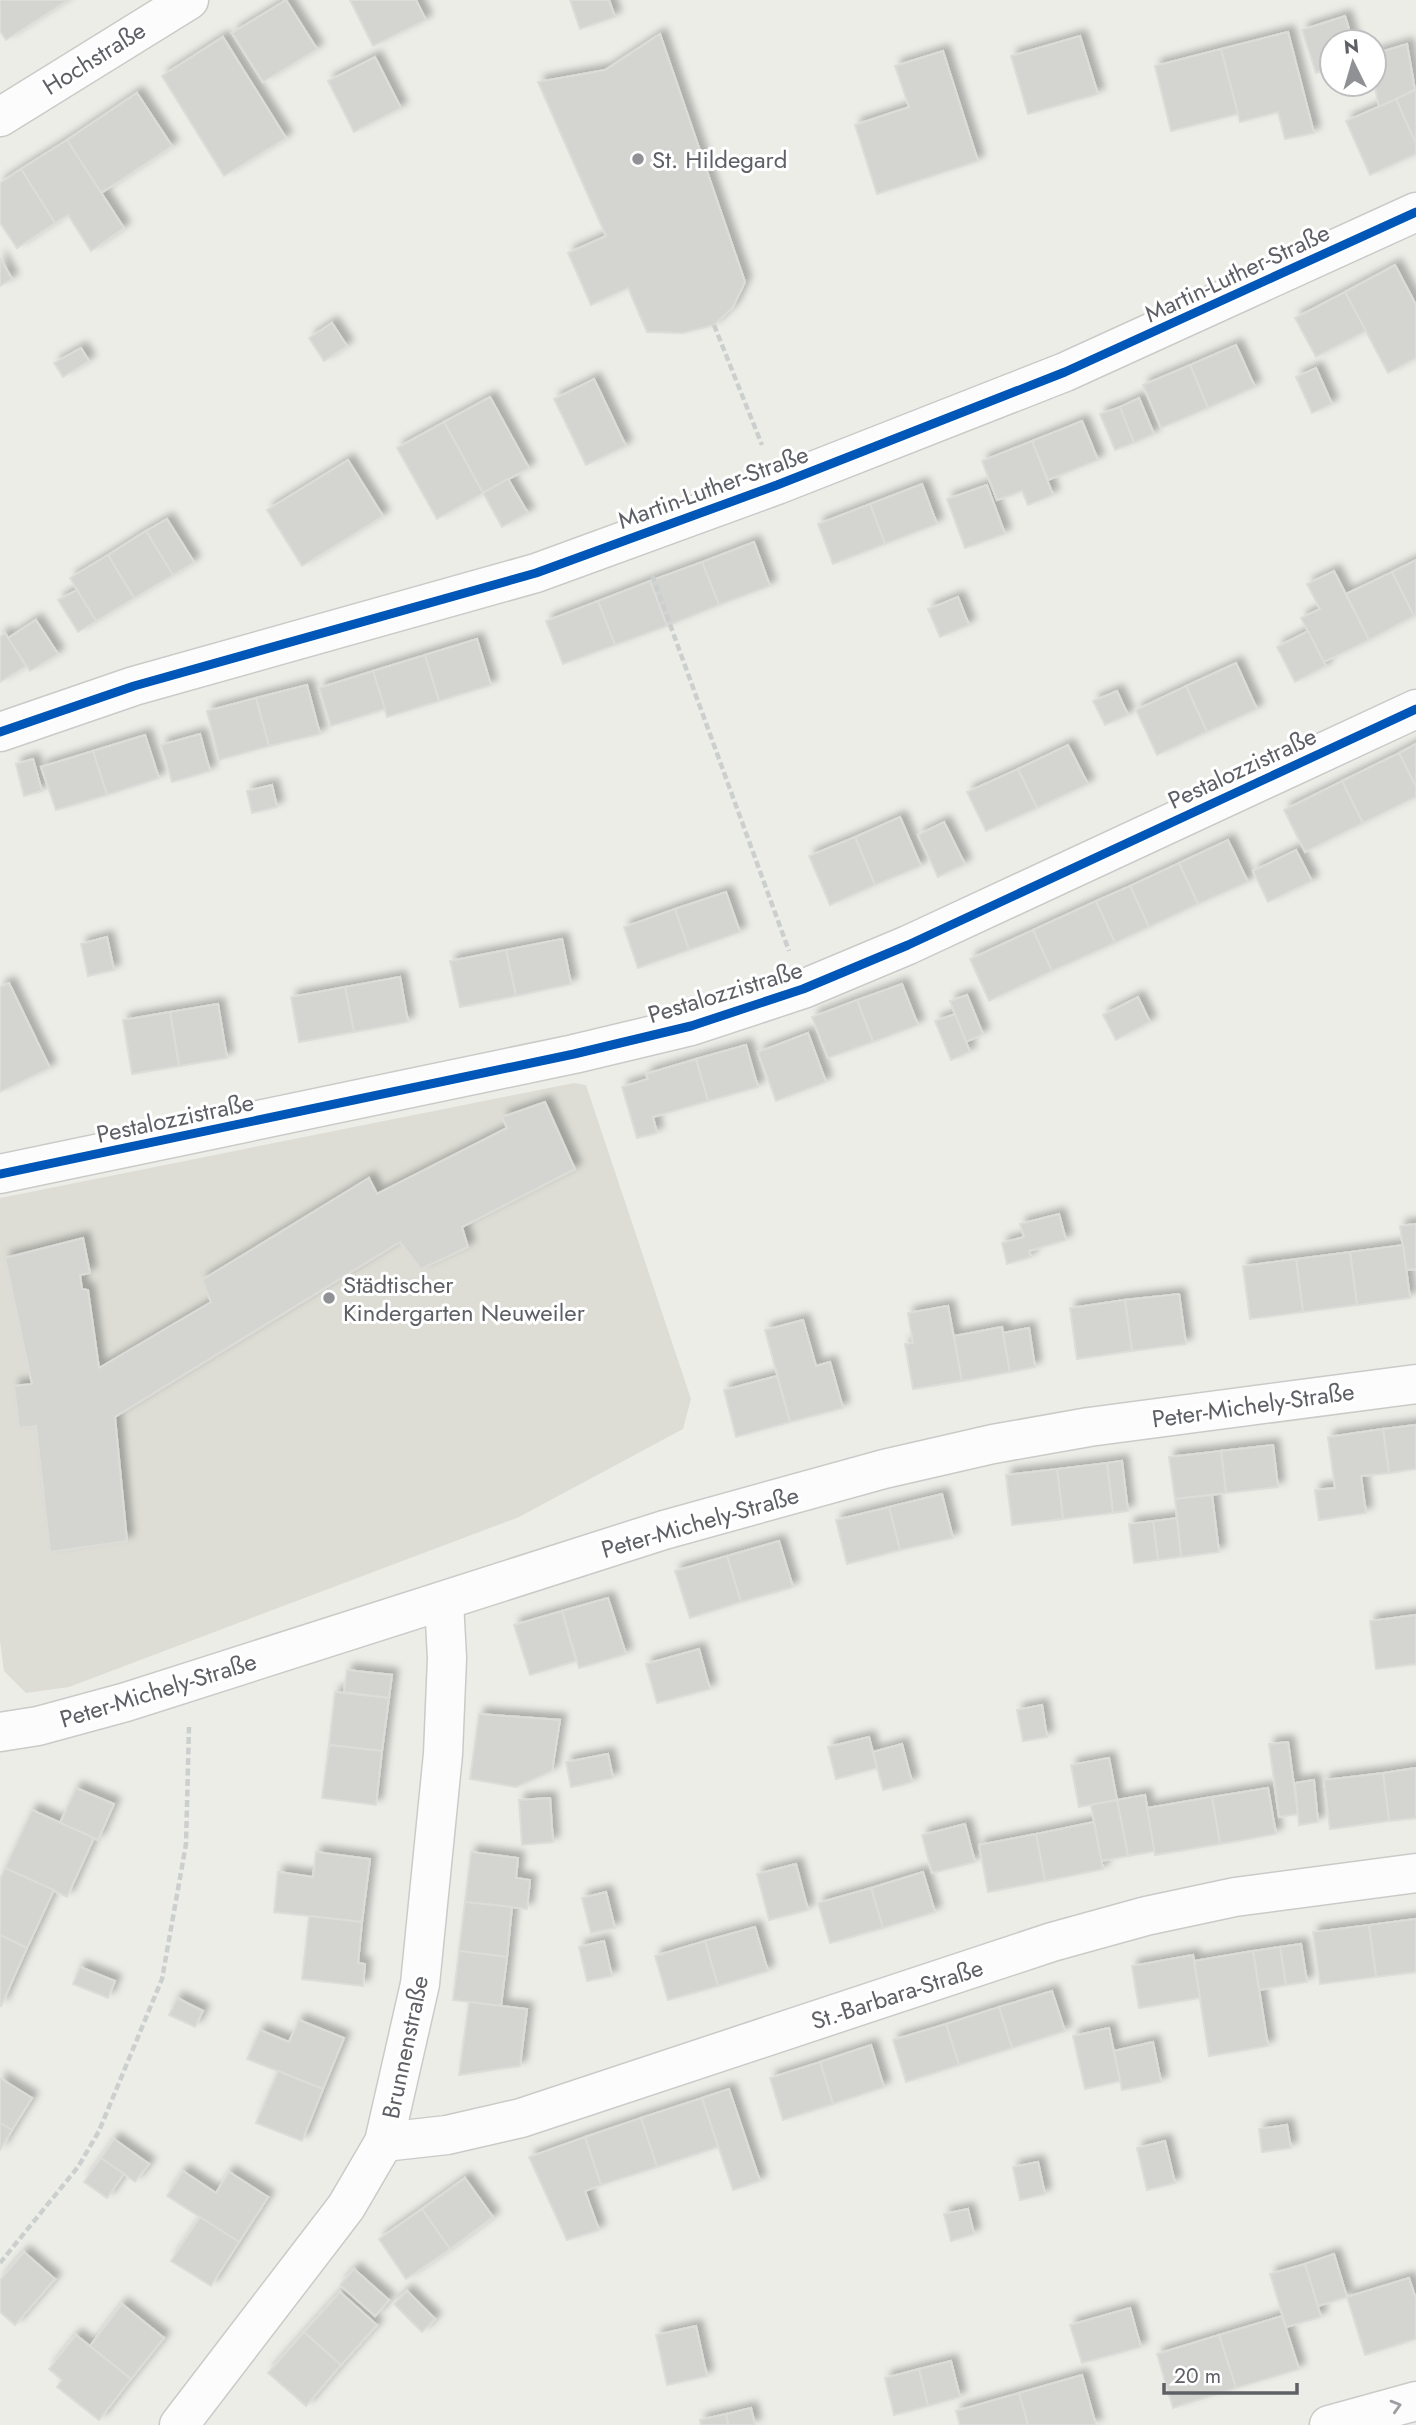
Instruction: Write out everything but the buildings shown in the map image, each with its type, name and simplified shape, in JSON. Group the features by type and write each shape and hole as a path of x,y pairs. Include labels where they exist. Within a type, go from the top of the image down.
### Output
{"street":[{"name":"Hochstraße","path":"0,117 188,0"},
{"name":"Martin-Luther-Straße","path":"0,733 134,685 536,573 777,485 1065,372 1416,212"},
{"name":"Pestalozzistraße","path":"0,1174 573,1054 691,1026 803,989 908,945 1416,709"},
{"name":"Peter-Michely-Straße","path":"0,1732 38,1726 190,1682 664,1530 884,1469 993,1444 1088,1427 1416,1384"},
{"name":"Brunnenstraße","path":"179,2425 346,2207 384,2142 420,1984 443,1754 447,1658 444,1602"},
{"name":"St.-Barbara-Straße","path":"384,2142 447,2136 522,2118 1052,1942 1146,1916 1235,1897 1416,1873"},
{"path":"1329,2425 1416,2401"}],"path":[{"path":"715,325 777,485"},
{"path":"636,535 803,989"},
{"path":"0,2263 85,2155 99,2131 162,1979 187,1844 190,1682"}],"shaded area":[{"name":"Städtischer Kindergarten Neuweiler","path":"574,1083 586,1085 691,1399 683,1429 519,1517 69,1687 26,1693 4,1671 0,1641 0,1198"}],"cycle path":[{"path":"0,732 134,686 536,573 777,485 1065,372 1416,212"},
{"path":"0,1174 574,1054 691,1026 803,989 908,945 1416,709"}],"place":[{"name":"St. Hildegard","path":"638,159"},
{"name":"Städtischer Kindergarten Neuweiler","path":"329,1298"}]}
